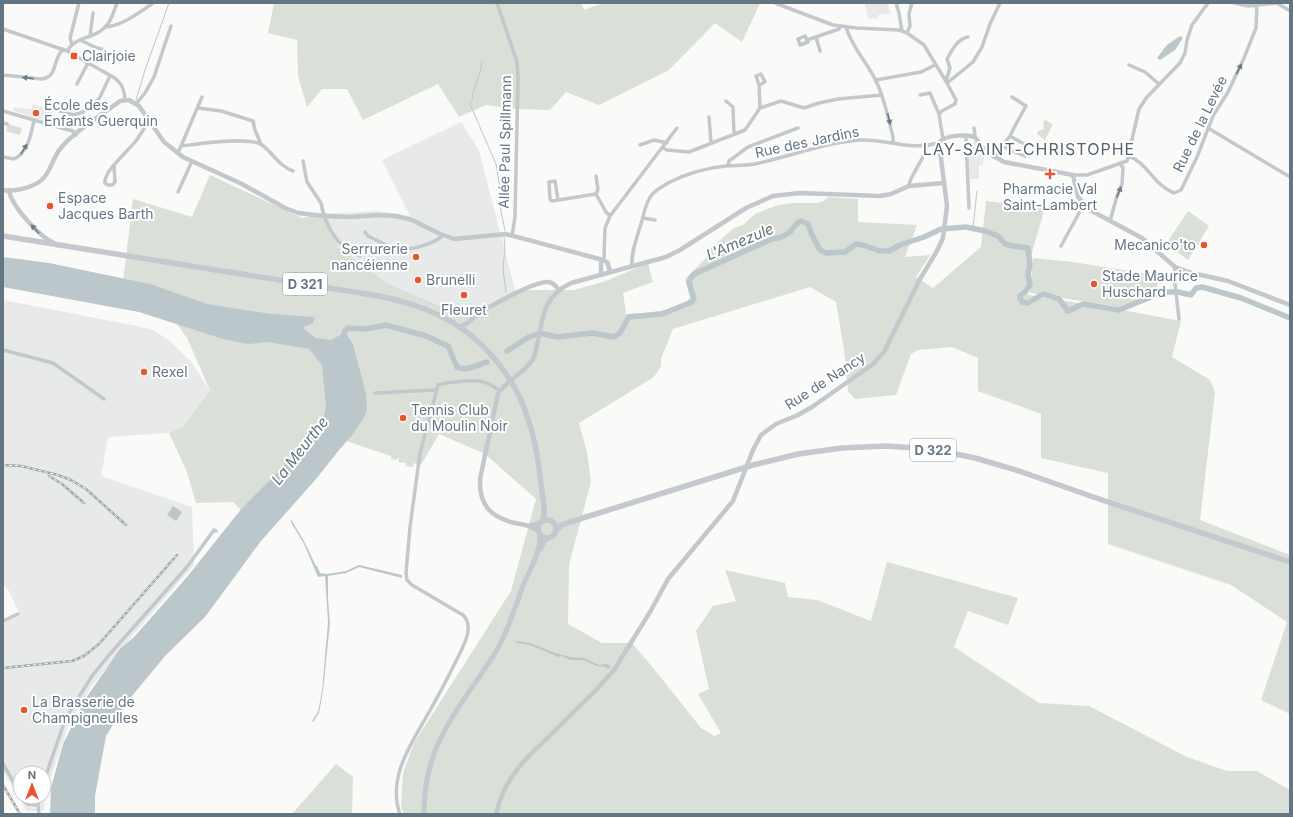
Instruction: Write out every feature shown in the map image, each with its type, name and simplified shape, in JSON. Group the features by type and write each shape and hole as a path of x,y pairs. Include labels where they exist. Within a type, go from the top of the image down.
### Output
{"main road":[{"name":"D 321","path":"3,236 82,250 379,296 421,307 435,313 460,327 484,347 504,371 516,390 529,422 535,444 544,506 544,516 541,522"},
{"name":"D 322","path":"557,530 562,525 570,522 753,465 798,454 842,448 886,446 931,449 990,462 1290,562"},
{"name":"D 321","path":"544,506 552,521"},
{"path":"424,814 428,777 439,742 448,724 495,652 507,629 537,553 547,538 554,535 557,530 552,521 546,520 541,522 537,553"},
{"name":"D 322","path":"552,521 562,524 570,522"},
{"path":"539,533 547,538"}],"street":[{"path":"72,44 71,37 79,3"},
{"path":"3,74 42,79 47,78 53,72 57,58 65,50 72,44 100,32 106,26 117,3"},
{"path":"106,26 119,24 153,3"},
{"name":"Allée Paul Spillmann","path":"497,3 517,62 518,77 515,217 512,236"},
{"path":"775,3 840,26 901,29 923,43 935,65 947,82 956,102 939,114"},
{"path":"896,3 901,29"},
{"path":"907,33 910,26 909,14 912,3"},
{"path":"947,82 973,62 982,47 1000,3"},
{"path":"1110,221 1122,184 1123,168 1128,159 1139,109 1147,97 1176,68 1184,57 1192,25 1208,3"},
{"path":"1234,3 1242,5 1277,3 1290,10"},
{"name":"Rue de la Levée","path":"1128,159 1134,158 1166,189 1174,193 1183,186 1197,157 1208,128 1228,92 1255,32 1256,5"},
{"path":"90,36 93,13"},
{"path":"136,104 145,93 154,77 171,26"},
{"path":"807,40 839,29 840,26"},
{"path":"846,27 854,46 876,80 882,95 893,137 893,143"},
{"path":"3,29 65,50 110,76 118,81 124,88 125,100"},
{"path":"816,32 820,51"},
{"path":"947,82 950,68 947,59 956,44 960,40 968,37"},
{"path":"80,40 102,49"},
{"path":"77,84 88,64"},
{"path":"876,80 921,72 935,65"},
{"path":"1129,65 1145,72 1159,84"},
{"path":"58,110 73,116 83,112 99,99 110,76"},
{"path":"663,148 667,150 687,152 747,128 760,108 759,85"},
{"path":"920,95 930,93 939,114 943,139"},
{"path":"760,108 781,101 804,108 838,99 882,95"},
{"path":"178,153 202,97"},
{"path":"994,157 1010,136 1026,106 1012,97"},
{"path":"3,190 28,187 40,182 60,148 120,101 125,100 132,101 136,104 164,142 178,153 242,184 285,208 298,213 324,216 396,216 412,220 454,239 466,239 498,234 512,236 603,260 607,262 610,271"},
{"path":"726,101 733,106 734,134"},
{"path":"198,108 221,111 253,121 261,144 285,168 293,171"},
{"path":"3,111 73,131 76,134"},
{"path":"710,117 711,143"},
{"path":"3,157 14,159 22,154 28,143 34,120"},
{"path":"114,165 115,182 112,185 108,185 105,183 105,179 114,165 134,143 149,121"},
{"path":"601,274 601,263 604,258 605,228 610,216 678,128"},
{"path":"728,166 729,161 748,147 798,128"},
{"path":"974,128 975,137 983,150 1006,162 1073,175 1087,175 1120,164 1128,159"},
{"path":"1208,128 1290,177"},
{"path":"966,136 969,208"},
{"path":"1010,136 1024,144"},
{"path":"939,143 943,139 953,137 975,137"},
{"path":"181,146 242,140 261,144"},
{"path":"640,145 654,140 667,143"},
{"name":"Rue des Jardins","path":"632,266 632,258 650,197 653,193 664,186 690,173 728,166 749,166 808,150 854,141 871,140 914,147 939,143"},
{"name":"Rue de Nancy","path":"496,814 505,790 520,765 596,690 614,670 668,580 730,505 736,495 750,456 758,440 765,431 776,424 808,409 868,367 881,356 888,346 920,279 942,243 947,206 939,143"},
{"path":"1002,145 1025,156"},
{"path":"909,186 909,182 918,168 927,146"},
{"path":"179,192 192,161"},
{"path":"303,161 307,182 321,203 324,216 331,231 338,242 360,256"},
{"path":"1120,164 1123,168"},
{"path":"1073,175 1076,193 1091,211 1142,238 1175,267 1192,273 1228,281 1290,305"},
{"path":"596,176 598,189 596,194 606,212 610,216"},
{"path":"558,200 555,181 549,182 550,199 552,201 596,194"},
{"path":"539,533 534,527 504,520 492,513 483,502 480,479 500,391 528,366 533,359 548,302 559,290 571,283 672,255 746,208 774,196 795,193 880,196 891,194 909,186 944,184"},
{"path":"9,190 9,195 15,205 42,236 52,242 82,250"},
{"path":"58,199 75,202"},
{"path":"1061,246 1084,204"},
{"path":"643,218 655,220"},
{"path":"365,232 368,236 397,249 417,248 439,239 443,235"},
{"path":"1175,267 1174,275 1180,319"},
{"path":"460,327 468,324 480,313 496,304 524,289 537,284 552,282 559,290"},
{"path":"3,350 55,364 104,399"},
{"path":"400,814 396,789 401,766 410,745 458,660 469,627 468,621 463,615 412,586 406,577 410,527 419,460 438,385 474,381 487,383 500,391"},
{"path":"375,393 436,390"},
{"path":"521,524 535,525 541,522"},
{"path":"50,765 64,723 92,676 187,567 214,530 216,531"},
{"path":"3,621 18,614"},
{"path":"3,764 12,779"},
{"path":"38,805 39,814"}],"shaded area":[{"path":"274,3 581,3 584,10 603,3 760,3 742,42 715,23 669,70 599,105 566,92 550,110 518,109 486,105 459,117 438,84 363,120 347,89 322,89 307,107 298,76 297,40 268,33"},
{"path":"865,3 887,3 891,14 878,15 878,18 868,19"},
{"name":"École des Enfants Guerquin","path":"33,104 43,107 46,104 55,107 49,122 13,111 14,107 31,109"},
{"path":"1045,120 1053,124 1045,140 1037,134 1038,131 1044,129 1043,123"},
{"path":"461,122 479,150 515,290 466,317 389,284 338,247 326,213 377,211 410,216 382,160"},
{"path":"8,124 22,128 20,135 6,131"},
{"path":"971,142 976,142 982,154 981,156 984,157 983,165 979,165 979,179 970,179 968,144"},
{"path":"210,175 302,218 326,213 338,247 389,284 466,317 515,290 574,290 606,281 648,263 653,282 623,293 626,314 669,309 685,303 690,298 685,279 705,259 710,249 734,228 743,225 755,214 775,206 792,203 817,203 824,201 828,197 858,199 858,222 917,225 905,257 930,255 916,277 933,288 981,247 986,201 1045,208 1032,252 1028,295 1181,321 1172,357 1210,380 1215,392 1200,520 1290,555 1290,714 1261,700 1287,622 1231,585 1108,544 1108,473 1041,458 1041,414 978,391 978,358 952,347 918,350 911,354 896,395 855,399 848,391 844,350 836,302 810,287 673,329 661,359 661,366 654,377 579,423 587,452 591,482 569,565 568,624 602,643 632,643 701,728 714,736 721,733 698,694 709,689 696,631 713,606 736,601 725,570 785,583 788,597 817,600 871,621 887,562 1018,598 1008,625 968,611 954,647 1039,703 1089,706 1187,757 1227,771 1257,771 1290,790 1290,814 404,814 401,807 403,773 414,743 511,591 536,499 485,454 439,434 421,465 414,463 413,467 406,466 406,463 398,462 399,458 397,458 397,460 391,459 391,456 343,440 253,522 233,502 196,503 187,472 169,433 183,427 210,390 187,338 160,300 123,281 133,199 192,217"},
{"path":"1188,211 1209,226 1188,260 1166,244"},
{"name":"Stade Maurice Huschard","path":"1033,258 1073,262 1159,276 1156,292 1120,307 1030,293"},
{"path":"3,300 153,330 170,341 191,362 210,390 183,427 169,433 108,437 101,476 192,507 194,565 133,635 91,687 69,724 52,774 52,765 12,765 12,786 3,771 3,623 20,615 9,591 3,584"},
{"path":"336,764 353,777 352,814 292,814"},
{"path":"23,805 45,805 44,810 27,812"}],"water":[{"path":"1180,36 1183,38 1175,50 1160,60 1157,58 1167,45"},
{"name":"La Meurthe","path":"3,257 49,263 150,284 207,304 271,314 315,317 313,323 304,327 305,330 316,338 331,340 344,333 353,344 366,394 367,411 353,434 316,479 261,541 205,617 165,656 127,702 106,736 95,796 95,814 50,814 50,805 52,805 52,784 63,744 86,698 120,649 135,636 187,577 242,508 283,467 323,420 326,407 322,365 309,349 268,342 248,344 223,339 139,312 3,287"},
{"path":"173,506 182,512 176,521 167,515"},
{"path":"291,519 320,573 327,574 346,571 359,565 402,575 402,578 359,567 346,573 328,576 330,623 323,691 319,713 313,722 312,721 318,712 322,691 328,622 325,576 318,577 304,544 292,524"},
{"path":"517,641 530,643 555,653 571,657 584,658 599,665 606,664 611,666 608,669 583,660 570,660 530,645 516,643"}],"waterway":[{"path":"136,100 169,3"},
{"path":"482,61 480,73 470,104 496,164 501,193 500,206 505,231"},
{"path":"973,228 977,191"},
{"name":"L'Amezule","path":"507,351 529,337 538,334 557,337 592,333 614,337 620,333 629,317 662,314 692,302 694,299 689,282 692,276 696,273 772,239 784,236 801,221 808,224 820,250 826,253 845,252 856,244 880,251 889,251 900,245 924,237 941,229 966,227 985,231 998,236 1005,244 1028,248 1030,265 1028,274 1030,285 1020,296 1020,299 1023,302 1028,303 1043,294 1059,299 1068,311 1083,304 1119,310 1163,292 1178,292 1191,295 1196,288 1202,287 1241,298 1290,318"},
{"path":"504,237 505,249 503,269 506,292"},
{"name":"L'Amezule","path":"342,340 345,331 348,328 365,329 386,325 426,336 448,346 457,367 464,369 472,368 487,362"}],"railway":[{"path":"3,465 21,466 58,475 71,480 86,489 126,525"},
{"path":"49,476 62,484 84,503"},
{"path":"3,668 72,661 84,656 99,644 177,555"},
{"path":"3,785 20,814"}],"place":[{"name":"Clairjoie","path":"74,56"},
{"name":"École des Enfants Guerquin","path":"36,113"},
{"name":"Pharmacie Val Saint-Lambert","path":"1050,174"},
{"name":"Espace Jacques Barth","path":"50,206"},
{"name":"Mecanico'to","path":"1204,245"},
{"name":"Serrurerie nancéienne","path":"416,257"},
{"name":"Brunelli","path":"418,280"},
{"name":"Stade Maurice Huschard","path":"1094,284"},
{"name":"Fleuret","path":"464,295"},
{"name":"Rexel","path":"144,372"},
{"name":"Tennis Club du Moulin Noir","path":"403,418"},
{"name":"La Brasserie de Champigneulles","path":"24,710"}],"district":[{"name":"LAY-SAINT-CHRISTOPHE","path":"1029,149"}]}
